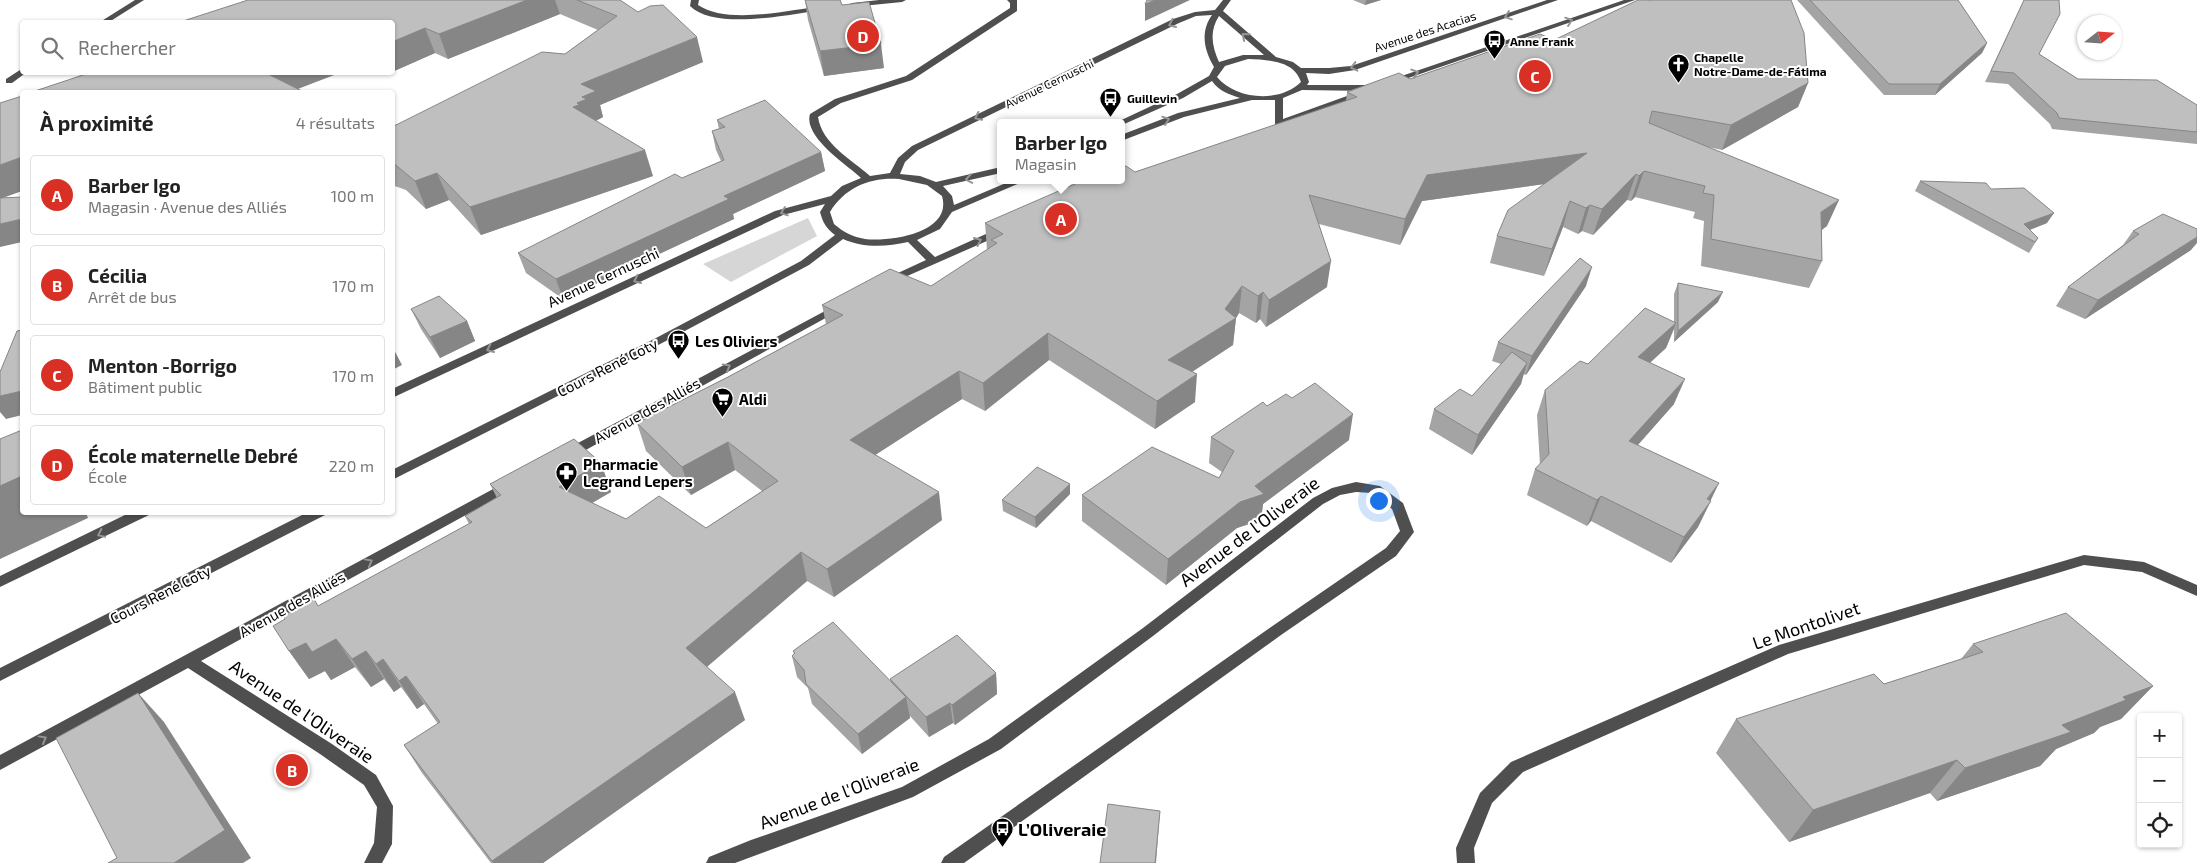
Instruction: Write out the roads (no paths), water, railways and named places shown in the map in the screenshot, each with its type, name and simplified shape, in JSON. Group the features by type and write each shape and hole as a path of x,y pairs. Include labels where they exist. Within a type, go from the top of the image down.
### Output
{"street":[{"path":"107,20 140,0"},
{"path":"695,0 694,6 701,11 727,16 832,7"},
{"path":"842,6 902,0"},
{"path":"868,179 823,142 813,125 813,116 838,101 909,78 1014,9 1014,2 1011,0"},
{"path":"1218,67 1212,58 1209,47 1209,24 1227,0"},
{"name":"Avenue des Acacias","path":"1301,70 1329,71 1352,68 1554,0"},
{"path":"1302,87 1368,88 1631,0"},
{"path":"1218,12 1247,38 1274,58"},
{"name":"Avenue Cernuschi","path":"894,176 897,165 903,156 915,148 1176,21 1195,14 1218,12"},
{"path":"1125,120 1180,96 1214,77 1218,67 1225,62 1248,57 1274,58 1285,61 1301,70 1305,82 1302,87 1293,93 1279,97 1252,97 1230,92 1216,82 1214,77"},
{"path":"9,81 20,74"},
{"path":"1279,97 1274,126 1360,95 1368,88"},
{"path":"1125,136 1181,115 1252,97"},
{"path":"935,185 985,176 997,172"},
{"name":"Avenue Cernuschi","path":"395,393 779,213 831,199 854,184 868,179 894,176 910,177 935,185"},
{"path":"950,210 1012,184"},
{"path":"831,199 825,212 829,224 842,235 857,240 874,242 910,239 929,231 943,221 950,210 950,200 945,192 935,185"},
{"path":"879,286 1010,226"},
{"name":"Cours René Coty","path":"395,474 805,264 842,235"},
{"path":"910,239 933,260"},
{"name":"Avenue des Alliés","path":"560,458 852,299"},
{"name":"Avenue des Alliés","path":"0,763 517,481"},
{"name":"Avenue de l'Oliveraie","path":"715,863 751,848 907,792 995,744 1148,632 1318,501 1337,491 1356,487 1375,489 1398,506 1407,532 1392,552 1276,631 950,863"},
{"path":"0,582 138,515"},
{"name":"Cours René Coty","path":"0,675 314,515"},
{"name":"Le Montolivet","path":"1466,863 1465,848 1486,798 1517,767 1784,649 2084,560 2144,567 2190,586 2197,591"},
{"name":"Avenue de l'Oliveraie","path":"188,660 326,749 370,780 385,806 383,844 372,863"}],"place":[{"name":"École maternelle Debré","path":"863,36"},
{"name":"Anne Frank","path":"1494,60"},
{"name":"Menton -Borrigo","path":"1535,76"},
{"name":"Chapelle Notre-Dame-de-Fátima","path":"1678,83"},
{"name":"Guillevin","path":"1111,117"},
{"name":"Barber Igo","path":"1061,219"},
{"name":"Les Oliviers","path":"679,360"},
{"name":"Aldi","path":"723,418"},
{"name":"Pharmacie Legrand Lepers","path":"567,492"},
{"name":"Cécilia","path":"292,770"},
{"name":"L’Oliveraie","path":"1002,848"}]}
